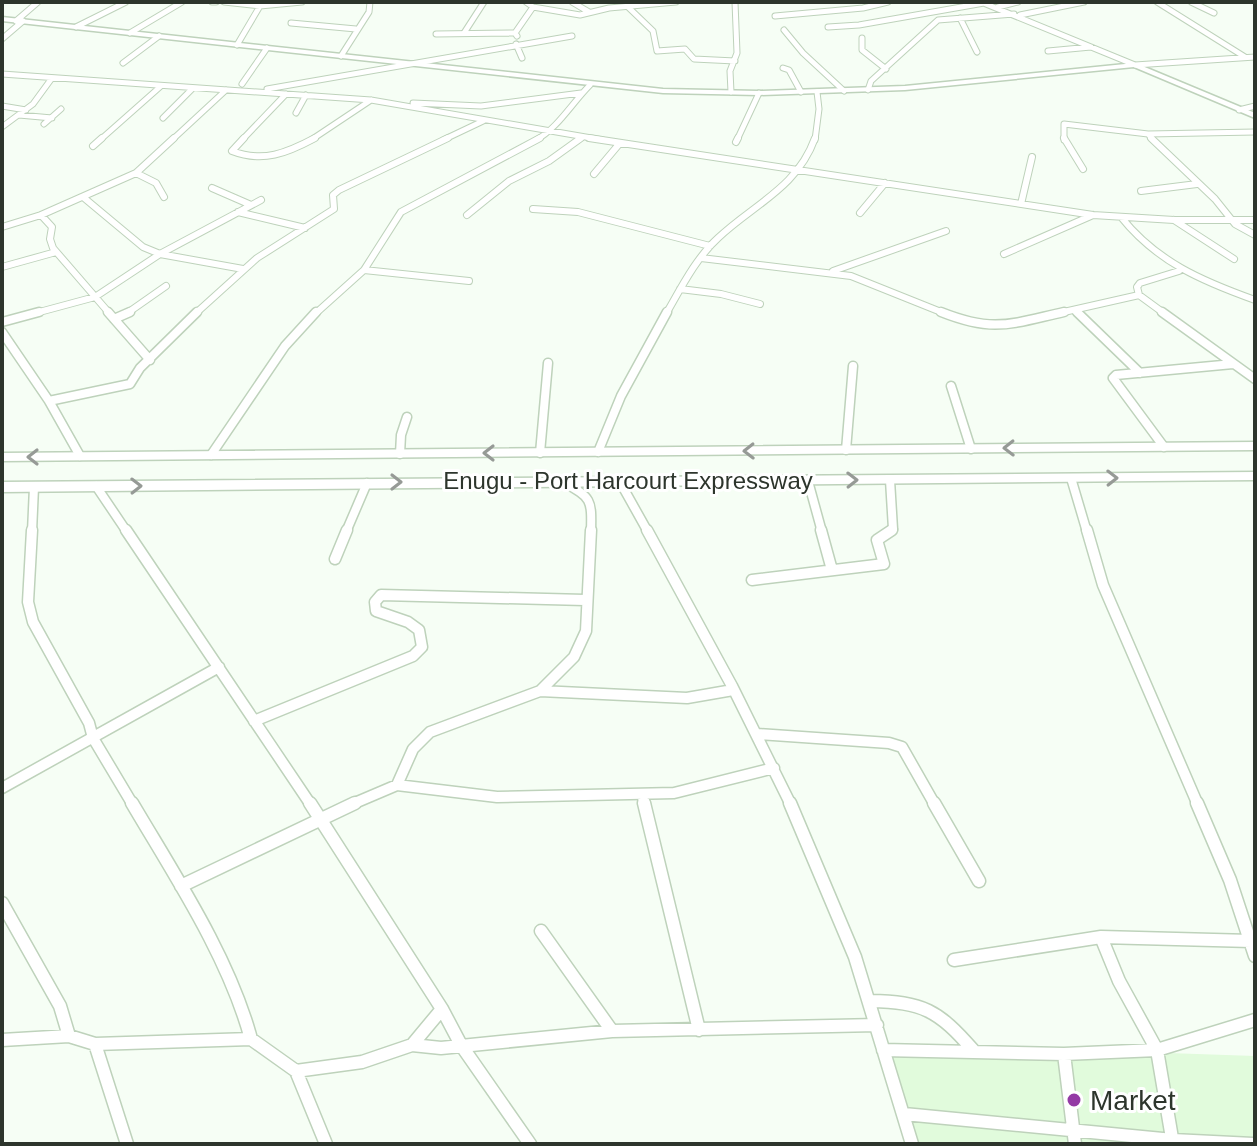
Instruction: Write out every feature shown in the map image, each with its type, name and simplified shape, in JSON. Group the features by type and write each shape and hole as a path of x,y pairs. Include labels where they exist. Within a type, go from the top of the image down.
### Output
{"highway":[{"name":"Enugu - Port Harcourt Expressway","path":"2,457 1255,446"},
{"name":"Enugu - Port Harcourt Expressway","path":"2,487 1255,476"}],"main road":[{"path":"2,19 590,85 731,92 868,90 1135,65 1255,116"}],"street":[{"path":"2,39 38,2"},
{"path":"76,27 126,2"},
{"path":"130,33 182,2"},
{"path":"224,2 260,6 302,2"},
{"path":"341,56 369,12 371,2"},
{"path":"464,33 484,2"},
{"path":"526,2 533,7 577,15 676,2"},
{"path":"572,2 589,12"},
{"path":"731,92 730,71 735,61 735,2"},
{"path":"775,16 863,8 888,2"},
{"path":"828,27 859,25 983,2 1135,65 1246,57"},
{"path":"998,7 1018,2"},
{"path":"868,90 871,81 886,66 938,20 1017,14 1084,2"},
{"path":"1157,2 1233,52 1255,59"},
{"path":"1191,2 1214,13"},
{"path":"237,45 260,6"},
{"path":"522,58 515,33 533,7"},
{"path":"628,7 653,31 657,51 685,49 694,59 735,61"},
{"path":"960,18 977,52"},
{"path":"291,23 356,29"},
{"path":"784,30 803,53 844,91"},
{"path":"436,34 515,33"},
{"path":"123,63 159,36"},
{"path":"252,91 572,36"},
{"path":"862,38 862,50 886,66"},
{"path":"1048,51 1094,47"},
{"path":"242,84 267,48"},
{"path":"783,68 789,70 801,92"},
{"path":"330,78 336,70"},
{"path":"4,75 481,106 581,93"},
{"path":"2,127 26,110 52,78"},
{"path":"211,455 285,346 322,306 364,270 401,212 551,132 590,85"},
{"path":"93,146 161,86"},
{"path":"163,118 193,88"},
{"path":"2,227 41,215 136,173 226,90"},
{"path":"598,452 606,422 680,289 701,258 710,246 769,201 799,169 814,146 821,120 817,92"},
{"path":"736,142 759,93"},
{"path":"286,94 232,151 257,158 275,156 322,133 371,100"},
{"path":"296,113 306,95"},
{"path":"389,102 582,137 1093,215 1174,220 1255,220"},
{"path":"2,106 26,110"},
{"path":"1239,110 1255,106"},
{"path":"44,124 61,109"},
{"path":"19,115 52,118"},
{"path":"49,401 130,384 150,360 243,269 270,247 334,209 333,195 339,190 483,121"},
{"path":"1083,169 1066,145 1062,134 1064,124 1148,134 1255,132"},
{"path":"1148,134 1162,153 1215,199 1230,220 1241,230 1255,235"},
{"path":"467,215 509,181 543,165 582,137"},
{"path":"594,174 620,143"},
{"path":"1021,204 1032,157"},
{"path":"136,173 156,183 164,197"},
{"path":"860,213 885,183"},
{"path":"1141,191 1197,184"},
{"path":"212,188 251,205"},
{"path":"83,197 136,242 160,254 243,269"},
{"path":"2,322 95,297 160,254 261,200"},
{"path":"533,209 578,212 710,246"},
{"path":"238,212 305,228"},
{"path":"41,215 52,227 50,243 56,252 150,360"},
{"path":"1004,254 1093,215"},
{"path":"1121,217 1143,245 1179,271 1255,300"},
{"path":"1174,220 1234,259"},
{"path":"833,271 946,231"},
{"path":"2,267 56,252"},
{"path":"701,258 833,271 864,279 968,323 985,327 997,327 1139,295"},
{"path":"364,270 469,281"},
{"path":"1179,271 1140,283 1137,287 1139,295 1255,379"},
{"path":"114,319 135,310 166,286"},
{"path":"680,289 721,294 760,304"},
{"path":"1075,310 1140,373"},
{"path":"2,332 49,401 80,456"},
{"path":"540,453 548,363"},
{"path":"1164,447 1114,382 1116,375 1233,364"},
{"path":"846,450 853,366"},
{"path":"951,386 971,449"},
{"path":"400,454 401,435 407,417"},
{"path":"1071,478 1103,585 1230,880 1255,956"},
{"path":"752,580 884,564 877,540 893,529 890,480"},
{"path":"397,785 407,755 423,737 540,691 574,658 583,643 592,505 589,497 561,481"},
{"path":"808,481 832,570"},
{"path":"620,482 758,734 832,897 870,1001 912,1144"},
{"path":"335,559 367,483"},
{"path":"96,486 320,818 442,1009 461,1045 530,1144"},
{"path":"34,487 28,602 33,622 89,723 93,738 181,886 242,1005 251,1039"},
{"path":"254,721 413,656 422,647 423,636 417,626 376,611 375,602 381,595 585,600"},
{"path":"2,788 219,667"},
{"path":"540,691 687,698 733,690"},
{"path":"758,734 902,747 979,881"},
{"path":"181,886 320,818 397,785 497,797 674,793 774,768"},
{"path":"642,794 699,1030"},
{"path":"2,903 60,1006 69,1036"},
{"path":"541,931 612,1031"},
{"path":"954,960 1101,937 1251,941"},
{"path":"1101,937 1119,981 1157,1050 1173,1142"},
{"path":"870,1001 910,1001 928,1006 944,1017 973,1050"},
{"path":"412,1045 442,1009"},
{"path":"883,1050 1064,1054 1157,1050 1255,1020"},
{"path":"296,1071 362,1062 412,1045 461,1045 612,1031 877,1025"},
{"path":"2,1040 69,1036 95,1044 251,1039 296,1071 326,1144"},
{"path":"95,1044 127,1144"},
{"path":"1064,1054 1075,1138"},
{"path":"904,1114 1075,1138 1253,1144"}],"shaded area":[{"name":"Market","path":"876,1043 1255,1056 1255,1144 906,1144"}],"place":[{"name":"Market","path":"1074,1100"}]}
